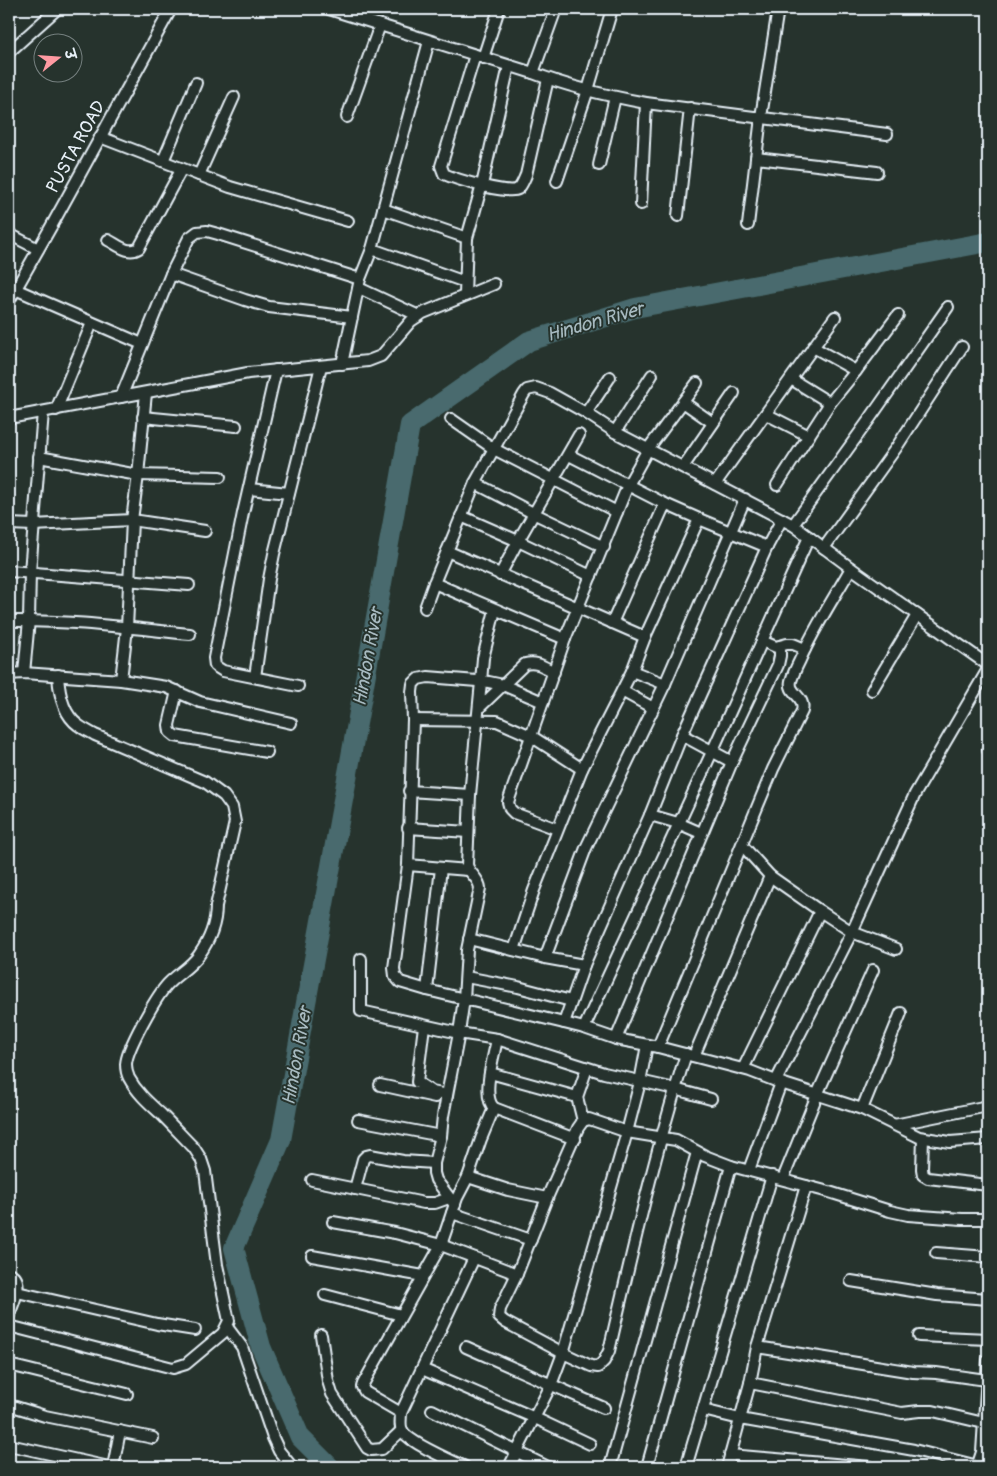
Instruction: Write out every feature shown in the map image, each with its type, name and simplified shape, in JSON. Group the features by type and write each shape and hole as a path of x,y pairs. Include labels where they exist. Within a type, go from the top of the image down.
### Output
{"street":[{"path":"9,52 57,9"},
{"name":"PUSTA ROAD","path":"9,301 171,9"},
{"path":"329,9 548,79 615,97 646,103 887,134"},
{"path":"500,9 479,57 441,166 444,174 482,186 510,190 517,189 522,184 526,175 548,79"},
{"path":"533,73 556,9"},
{"path":"557,181 588,90 612,9"},
{"path":"748,225 761,117 778,9"},
{"path":"347,116 380,25"},
{"path":"342,364 359,283 384,209 429,41"},
{"path":"465,295 467,238 482,186 510,66"},
{"path":"163,161 196,83"},
{"path":"200,175 234,96"},
{"path":"599,165 615,97"},
{"path":"641,204 646,103"},
{"path":"678,216 690,108"},
{"path":"100,137 230,187 348,221"},
{"path":"756,158 877,172"},
{"path":"108,240 134,252 139,248 182,170"},
{"path":"384,209 467,238"},
{"path":"121,397 171,274 189,238 198,232 207,231 359,283 419,316"},
{"path":"9,234 38,249"},
{"path":"372,249 465,282"},
{"path":"171,274 269,307 352,317"},
{"path":"9,418 248,373 368,361 381,356 411,321 419,316 494,284"},
{"path":"15,289 142,344"},
{"path":"793,525 948,307"},
{"path":"777,485 830,403 898,315"},
{"path":"716,484 835,317"},
{"path":"56,410 92,323"},
{"path":"813,347 856,371"},
{"path":"824,548 896,448 962,347"},
{"path":"256,677 269,579 321,366"},
{"path":"276,370 214,658 216,666 223,671 298,686"},
{"path":"615,432 652,375"},
{"path":"586,413 610,377"},
{"path":"791,379 830,403"},
{"path":"557,829 514,813 510,809 508,802 565,639 628,486 648,449 697,383"},
{"path":"425,608 475,483 524,394 531,388 550,393 615,432 793,525 988,665"},
{"path":"121,680 127,628 132,520 146,393"},
{"path":"683,467 734,393"},
{"path":"683,402 713,423"},
{"path":"24,673 42,412"},
{"path":"766,414 809,436"},
{"path":"144,416 236,426"},
{"path":"451,419 494,450 617,512"},
{"path":"500,575 533,513 579,436"},
{"path":"569,455 665,504 768,547"},
{"path":"39,457 138,475 220,477"},
{"path":"475,483 604,547"},
{"path":"249,489 289,493"},
{"path":"545,958 586,848 665,684 745,499"},
{"path":"612,623 665,504"},
{"path":"461,516 591,576"},
{"path":"514,950 531,898 582,769 632,671 645,637 699,519"},
{"path":"564,1023 584,965 650,815 682,735 782,519"},
{"path":"9,524 34,525 132,520 205,531"},
{"path":"584,1028 809,538"},
{"path":"447,551 645,637"},
{"path":"658,1047 773,769 802,711 803,705 791,688 791,682 805,649 851,568"},
{"path":"9,571 189,585"},
{"path":"434,584 565,639"},
{"path":"452,1205 436,1180 434,1163 441,1136 443,1116 459,1034 469,939 480,888 478,880 468,870 468,832 478,708 482,682 482,658 495,610"},
{"path":"872,690 917,615"},
{"path":"9,620 29,620 190,634"},
{"path":"762,641 772,646 793,644 805,649"},
{"path":"616,1039 701,833 778,664 780,646"},
{"path":"478,708 525,664 538,663 554,672"},
{"path":"749,1170 779,1082 852,932 915,794 988,669"},
{"path":"632,671 665,684"},
{"path":"9,674 24,673 121,680 166,687 206,704 291,723"},
{"path":"9,1326 173,1368 186,1364 223,1333 229,1320 217,1265 205,1170 201,1159 194,1148 137,1091 126,1071 126,1062 129,1052 157,997 166,985 195,960 210,936 216,917 216,906 235,822 232,807 224,796 205,782 95,735 78,725 69,716 60,694 58,676"},
{"path":"543,702 502,685 482,682 428,677 418,679 413,684 408,865 394,968 395,976 400,982 584,1028 616,1039 658,1047 743,1069 862,1109 923,1138 950,1142 988,1139"},
{"path":"177,691 169,725 170,732 175,736 267,752"},
{"path":"622,691 653,708"},
{"path":"413,720 497,721 531,736 582,769"},
{"path":"682,735 732,762"},
{"path":"409,792 470,795"},
{"path":"650,815 701,833"},
{"path":"408,828 468,832"},
{"path":"742,845 770,876 820,911 852,932 896,949"},
{"path":"408,865 468,870"},
{"path":"427,990 441,868"},
{"path":"587,1068 577,1096 582,1121 547,1198 499,1316 504,1322 563,1353 591,1366 598,1367 607,1356 675,1089 770,876"},
{"path":"743,1069 820,911"},
{"path":"469,939 545,958 584,965"},
{"path":"361,959 361,1011 459,1034 497,1040 604,1073 711,1099"},
{"path":"783,1179 817,1095 873,970"},
{"path":"466,977 518,987 572,1001"},
{"path":"862,1109 901,1013"},
{"path":"424,1026 417,1082 432,1092 447,1097"},
{"path":"497,1040 490,1073 488,1100 490,1104 494,1108 574,1139"},
{"path":"509,1467 551,1385 563,1353 627,1132 647,1045"},
{"path":"490,1073 577,1096"},
{"path":"380,1085 447,1097"},
{"path":"894,1125 988,1106"},
{"path":"401,1413 365,1392 362,1384 441,1245 452,1205 468,1177 494,1108"},
{"path":"582,1121 589,1119 627,1132 676,1140 697,1152 731,1166 908,1215 962,1220 988,1218"},
{"path":"358,1120 441,1136"},
{"path":"923,1138 923,1175 928,1178 988,1184"},
{"path":"610,1467 697,1152"},
{"path":"355,1189 363,1159 366,1156 434,1163"},
{"path":"647,1467 731,1166"},
{"path":"686,1467 772,1176"},
{"path":"468,1177 508,1190 547,1198"},
{"path":"312,1180 424,1203 452,1205 531,1240"},
{"path":"726,1467 750,1383 757,1347 806,1186"},
{"path":"333,1222 395,1233 441,1245 517,1274"},
{"path":"936,1253 988,1257"},
{"path":"312,1256 423,1276"},
{"path":"465,1467 414,1441 402,1430 401,1413 474,1258"},
{"path":"9,1273 16,1278 17,1292 10,1309"},
{"path":"851,1282 937,1295 988,1299"},
{"path":"17,1292 157,1324 195,1330"},
{"path":"325,1295 402,1315"},
{"path":"227,1327 242,1347 273,1438 279,1451 292,1467"},
{"path":"321,1335 328,1381 332,1394 367,1448 371,1450 382,1449 402,1430"},
{"path":"918,1336 988,1340"},
{"path":"466,1346 604,1408"},
{"path":"757,1347 913,1372 936,1373 986,1380"},
{"path":"703,1410 740,1419 914,1450 980,1467 986,1424 988,1360"},
{"path":"9,1365 128,1394"},
{"path":"422,1369 590,1444"},
{"path":"750,1383 902,1413 933,1411 986,1424"},
{"path":"9,1405 45,1416 153,1438"},
{"path":"432,1410 548,1467"},
{"path":"9,1445 111,1467 120,1431"},
{"path":"730,1455 870,1467"}],"waterway":[{"name":"Hindon River","path":"330,1467 300,1437 261,1347 234,1248 281,1140 410,425 529,341 635,308 988,242"}]}
